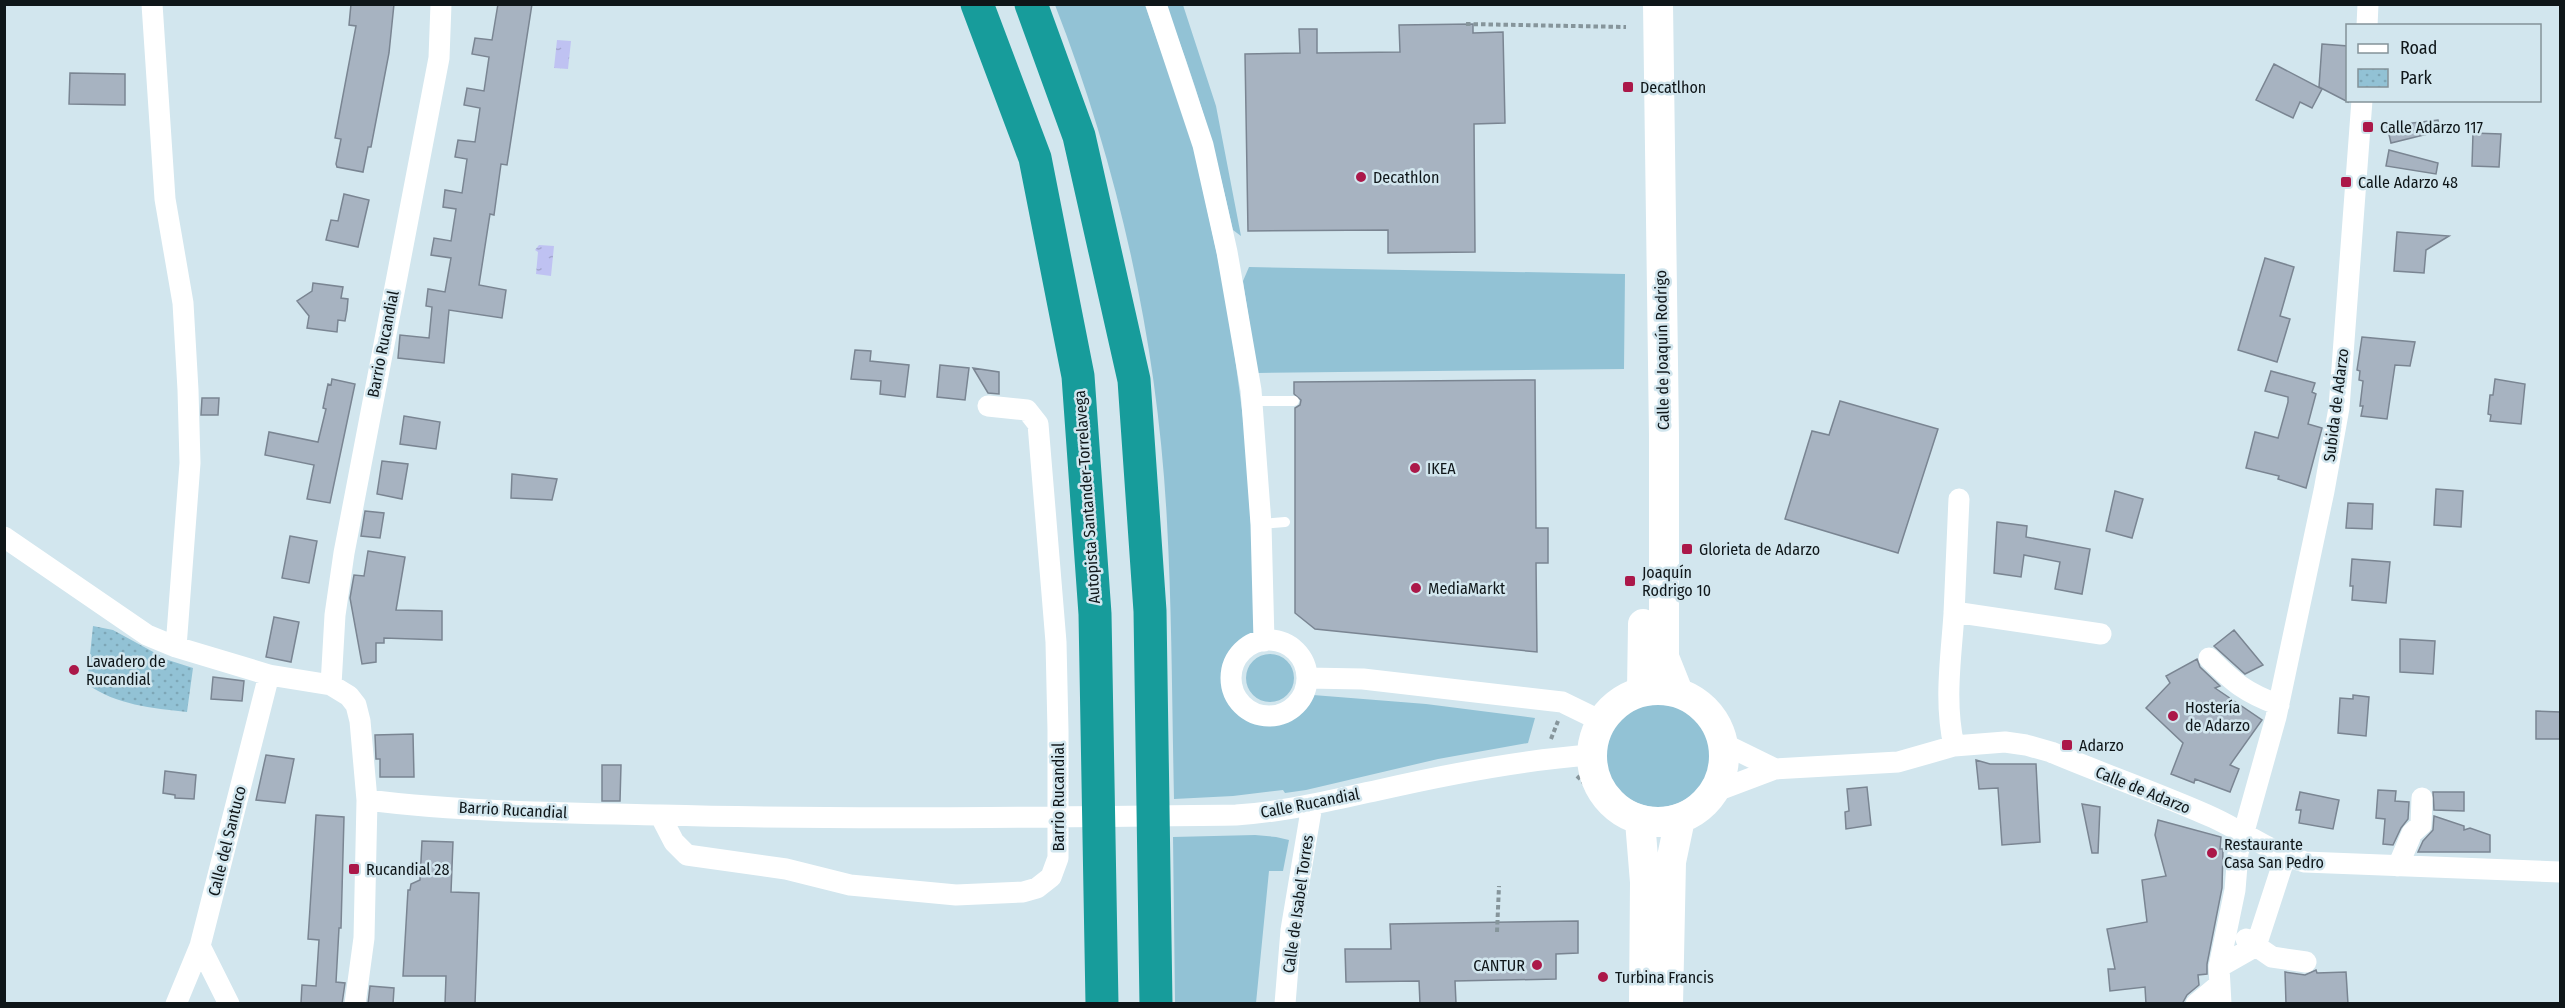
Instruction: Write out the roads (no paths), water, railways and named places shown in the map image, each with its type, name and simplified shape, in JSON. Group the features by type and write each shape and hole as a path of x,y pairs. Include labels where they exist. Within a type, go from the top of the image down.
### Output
{"highway":[{"name":"Autopista Santander-Torrelavega","path":"977,4 1035,158 1078,376 1095,614 1102,1004"},
{"path":"1031,4 1079,136 1134,380 1150,611 1155,1004"}],"main road":[{"name":"Calle de Joaquín Rodrigo","path":"1658,4 1664,435 1664,657 1678,692"},
{"name":"Calle de Joaquín Rodrigo","path":"1633,16 1645,456 1642,690"},
{"path":"1642,690 1678,692 1699,703 1711,715 1719,728 1724,744 1724,765 1714,792 1698,809 1680,819 1640,821 1615,807 1605,796 1594,774 1591,755 1593,741 1601,721 1618,703 1642,690"},
{"path":"1668,1004 1671,862 1680,819"},
{"path":"1640,821 1645,882 1644,1004"}],"street":[{"path":"152,4 165,199 183,303 188,390 190,463 176,647"},
{"name":"Barrio Rucandial","path":"331,685 335,615 344,553 439,58 441,4"},
{"path":"1156,4 1203,144 1227,252 1252,401 1261,524 1264,641"},
{"path":"2367,24 2368,4"},
{"name":"Subida de Adarzo","path":"2220,985 2235,890 2238,853 2279,705 2339,408 2361,102"},
{"name":"Barrio Rucandial","path":"660,815 674,842 687,855 786,869 850,885 956,895 1023,892 1037,888 1051,878 1058,858 1056,642 1038,424 1027,410 988,406"},
{"path":"1954,746 1948,721 1947,690 1954,612 1959,499"},
{"path":"4,537 137,628 176,647 269,675 331,685 342,689 356,705 367,800 364,938 355,1004"},
{"path":"1954,612 2101,634"},
{"path":"1264,641 1277,641 1289,646 1298,654 1305,666 1307,678 1302,698 1295,706 1278,715 1258,714 1241,704 1232,685 1234,665 1246,649 1264,641"},
{"path":"2209,658 2236,685 2255,696 2279,705"},
{"name":"Calle del Santuco","path":"176,1004 200,946 269,675"},
{"path":"1307,678 1374,680 1560,702 1601,721"},
{"name":"Calle de Adarzo","path":"1714,792 1775,769 1898,762 1954,746 2005,742 2043,750 2245,833 2285,857 2323,863 2560,872"},
{"name":"Calle de Adarzo","path":"1724,744 1775,769"},
{"name":"Calle Rucandial","path":"1025,817 1271,813 1444,776 1552,758 1591,755"},
{"path":"2398,866 2412,833 2421,825 2422,798"},
{"name":"Barrio Rucandial","path":"367,800 402,805 790,819 1025,817"},
{"name":"Calle de Isabel Torres","path":"1285,1004 1291,930 1312,805"},
{"path":"2196,1004 2220,985 2256,946 2285,857"},
{"path":"2228,927 2272,957 2306,962"},
{"path":"200,946 230,1004"}],"lane":[{"path":"1252,401 1294,401"},
{"path":"1261,524 1285,522"}],"water":[{"path":"557,40 571,41 568,69 554,68"},
{"path":"539,245 554,246 551,276 536,274 538,252 535,250"}],"place":[{"name":"Decatlhon","path":"1628,87"},
{"name":"Calle Adarzo 117","path":"2368,127"},
{"name":"Decathlon","path":"1361,177"},
{"name":"Calle Adarzo 48","path":"2346,182"},
{"name":"IKEA","path":"1415,468"},
{"name":"Glorieta de Adarzo","path":"1687,549"},
{"name":"Joaquín Rodrigo 10","path":"1630,581"},
{"name":"MediaMarkt","path":"1416,588"},
{"name":"Lavadero de Rucandial","path":"74,670"},
{"name":"Hostería de Adarzo","path":"2173,716"},
{"name":"Adarzo","path":"2067,745"},
{"name":"Restaurante Casa San Pedro","path":"2212,853"},
{"name":"Rucandial 28","path":"354,869"},
{"name":"CANTUR","path":"1537,965"},
{"name":"Turbina Francis","path":"1603,977"}]}
